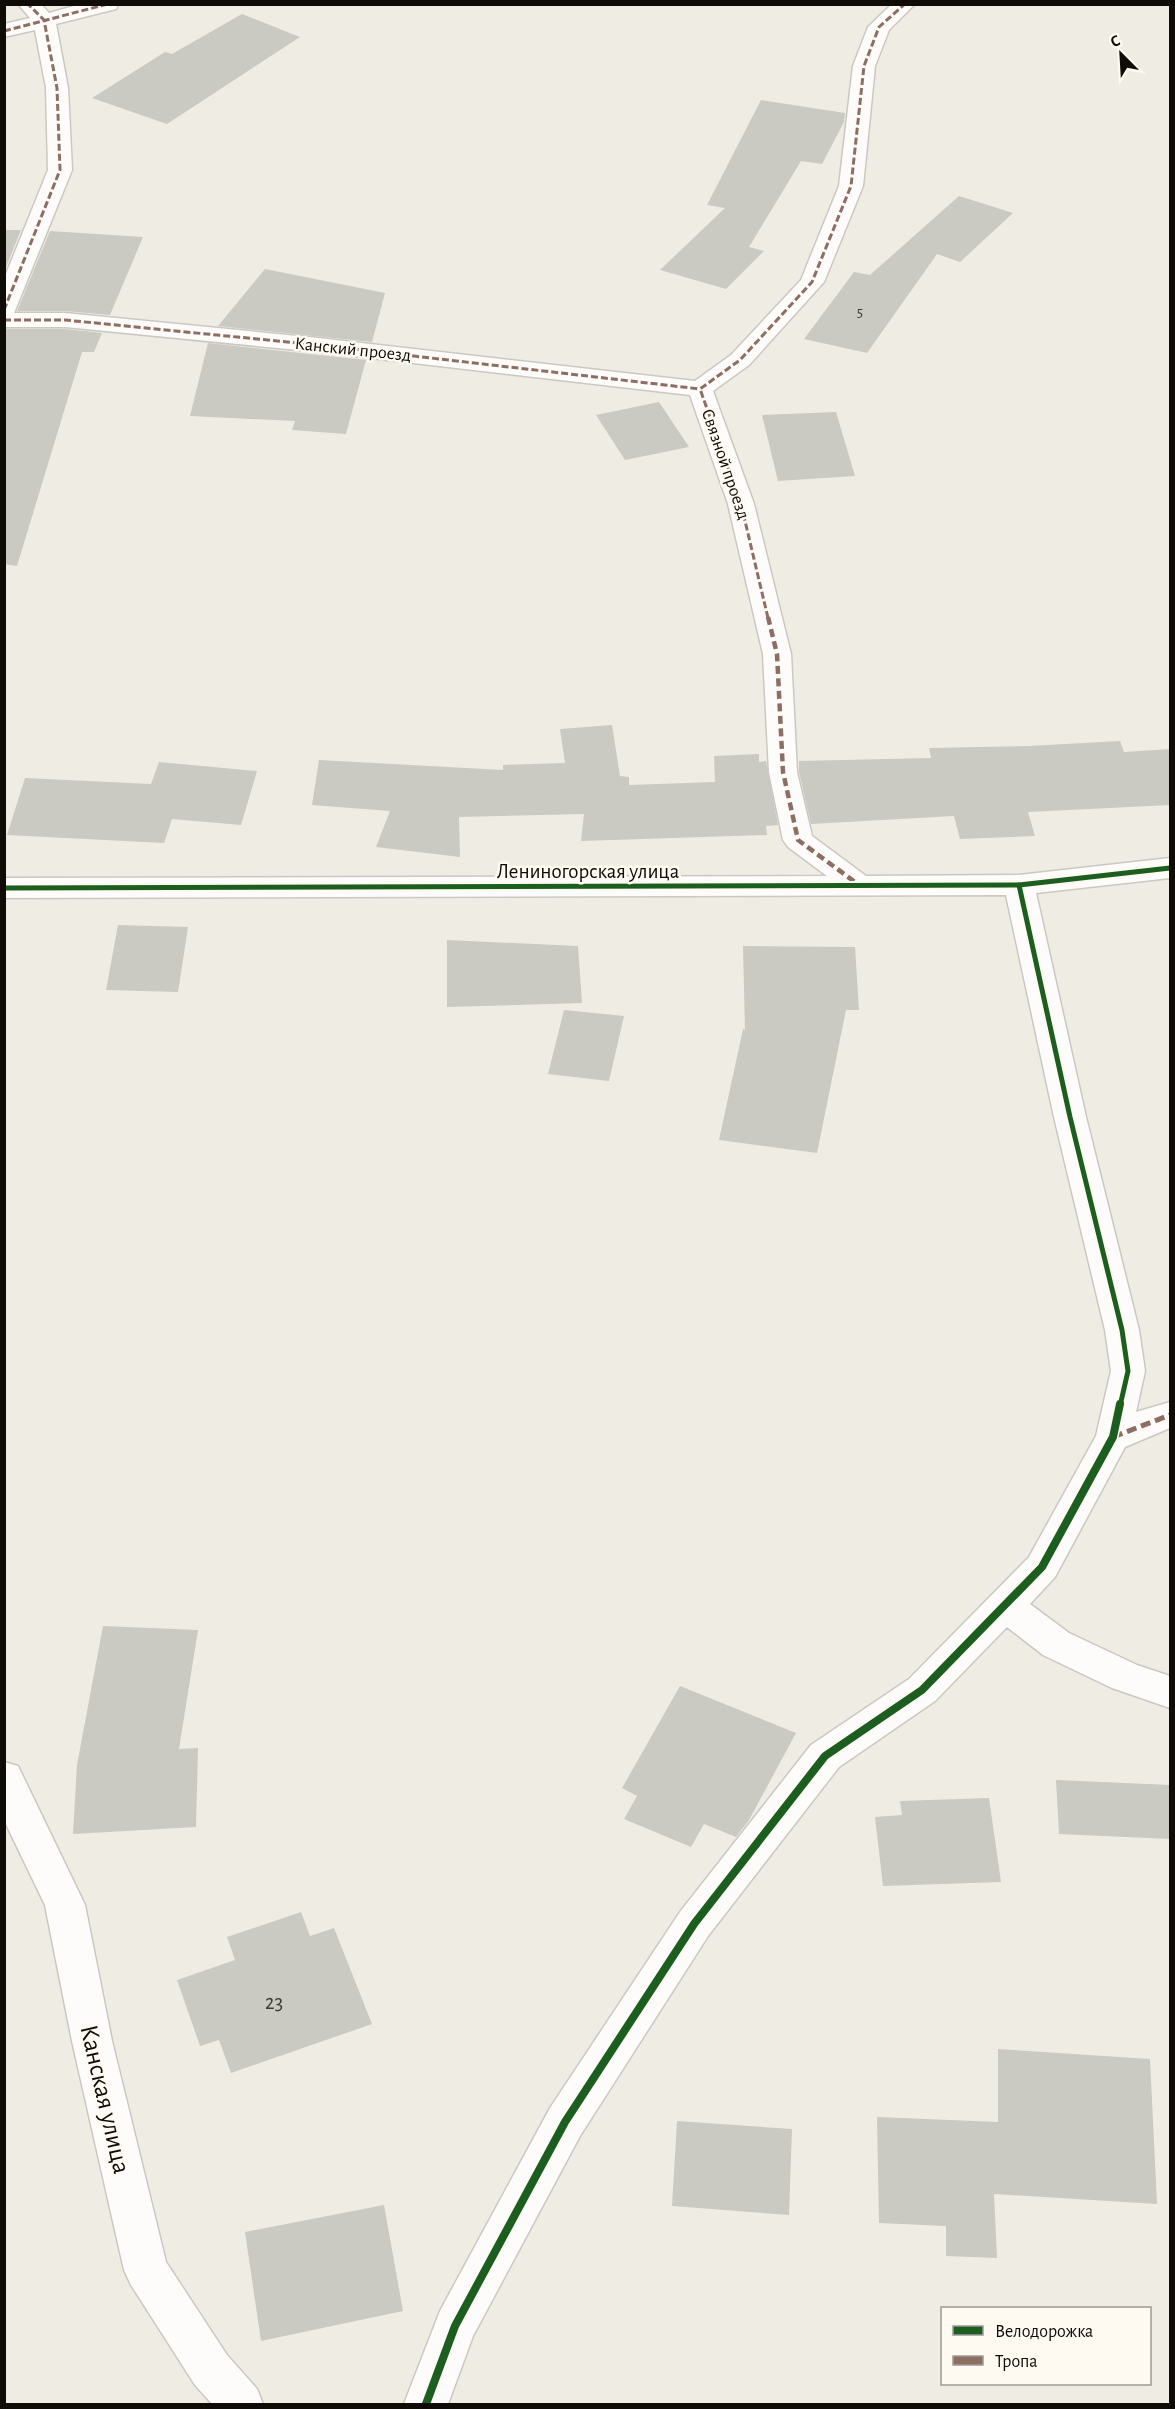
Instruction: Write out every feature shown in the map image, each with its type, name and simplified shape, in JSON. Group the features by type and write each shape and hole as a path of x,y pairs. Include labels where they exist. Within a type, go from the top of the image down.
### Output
{"street":[{"path":"4,310 60,170 57,88 45,20 27,4"},
{"path":"4,31 91,11 108,4"},
{"name":"Связной проезд","path":"862,887 798,840 783,772 777,654 741,504 700,389 740,360 813,282 851,186 864,66 879,27 905,4"},
{"name":"Канский проезд","path":"4,320 65,321 318,345 700,389"},
{"name":"Лениногорская улица","path":"4,888 1019,885 1170,868"},
{"path":"426,2404 455,2326 565,2122 694,1924 825,1755 922,1690 1042,1567 1113,1437 1128,1371 1122,1330 1070,1117 1019,885"},
{"path":"1113,1437 1170,1415"},
{"path":"1004,1605 1056,1644 1125,1677 1170,1692"},
{"name":"Канская улица","path":"4,1778 65,1905 92,2041 146,2270 211,2370 241,2404"}],"building":[{"path":"242,14 300,37 167,124 92,98 165,52 172,54"},
{"path":"761,100 845,113 844,122 822,164 801,161 749,247 764,251 726,289 660,270 725,208 707,205"},
{"path":"959,196 1013,213 960,262 937,254 867,353 804,339 854,272 870,275"},
{"path":"4,230 21,230 4,272"},
{"path":"50,231 143,237 110,315 65,311 17,311"},
{"path":"265,269 385,293 372,342 218,326"},
{"path":"4,329 65,329 102,333 94,352 82,352 17,566 4,564"},
{"path":"208,343 366,360 346,434 292,430 295,421 190,416"},
{"path":"659,402 689,447 625,460 596,415"},
{"path":"836,412 855,476 778,481 762,415"},
{"path":"612,725 620,776 629,777 629,785 715,782 714,756 759,754 759,762 766,761 778,825 766,826 767,835 581,841 584,814 459,817 460,857 376,847 390,811 312,805 319,760 503,770 503,765 565,763 560,729"},
{"path":"1120,741 1124,752 1170,749 1170,805 1028,812 1035,836 960,839 954,816 811,824 799,772 799,761 931,758 929,748"},
{"path":"159,762 257,771 241,825 172,819 164,843 7,835 25,778 151,784"},
{"path":"118,925 188,927 178,992 106,990"},
{"path":"447,940 578,946 582,1003 447,1007"},
{"path":"743,946 855,947 859,1010 846,1010 817,1153 719,1140 743,1029 745,1030"},
{"path":"564,1010 624,1016 609,1081 548,1074"},
{"path":"103,1626 198,1630 179,1749 198,1748 196,1827 73,1834 77,1765"},
{"path":"680,1686 796,1733 749,1820 736,1837 704,1824 691,1847 624,1819 637,1796 622,1788"},
{"path":"1056,1780 1170,1785 1170,1839 1059,1834"},
{"path":"989,1798 1001,1882 883,1886 875,1817 902,1815 900,1801"},
{"path":"301,1912 310,1936 334,1928 372,2024 231,2073 219,2040 200,2046 177,1980 235,1960 227,1937"},
{"path":"998,2049 1150,2059 1157,2204 994,2194 997,2258 946,2256 946,2226 879,2223 877,2117 998,2122"},
{"path":"677,2121 792,2129 789,2215 672,2206"},
{"path":"384,2205 403,2311 261,2341 245,2232"}],"marked path":[{"path":"4,310 60,170 57,88 44,20 28,4"},
{"path":"4,31 108,4"},
{"path":"859,885 798,840 783,772 777,654 741,504 700,389 740,360 812,282 851,186 864,66 879,27 905,4"},
{"path":"4,320 65,320 318,345 700,389"},
{"path":"1113,1437 1170,1415"}],"cycle path":[{"path":"4,888 1019,885 1170,868"},
{"path":"426,2404 455,2326 565,2122 694,1924 825,1756 922,1690 1042,1567 1113,1437 1128,1371 1122,1330 1070,1117 1019,885"}]}
